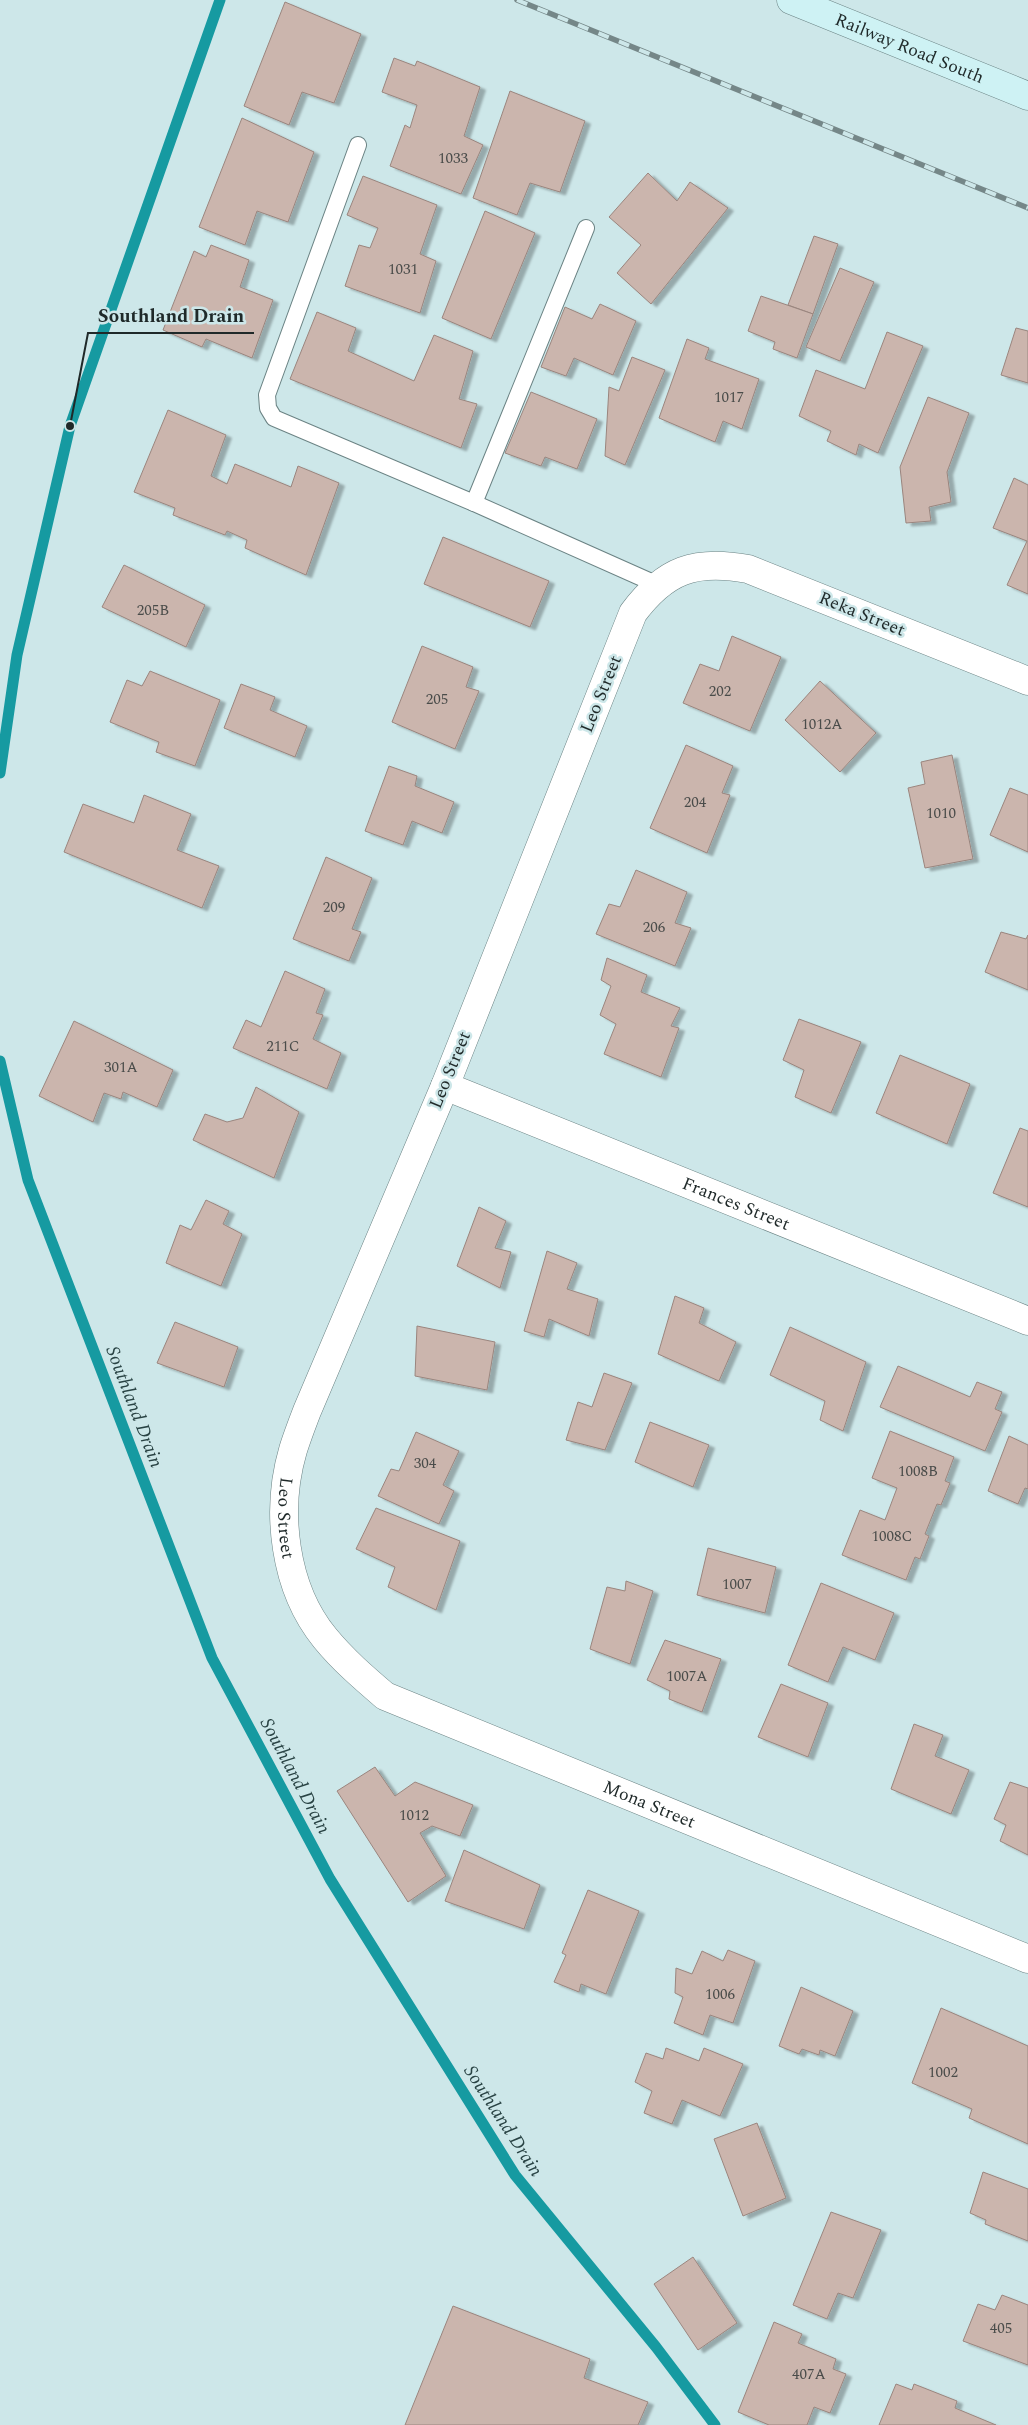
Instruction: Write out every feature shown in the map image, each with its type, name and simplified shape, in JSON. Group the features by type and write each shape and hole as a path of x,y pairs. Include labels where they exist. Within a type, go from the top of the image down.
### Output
{"main road":[{"name":"Railway Road South","path":"791,0 1028,96"}],"street":[{"name":"Reka Street","path":"692,568 722,564 771,576 1028,681"},
{"name":"Leo Street","path":"304,1604 290,1567 284,1527 292,1452 306,1411 445,1086 633,614 658,585 673,574 692,568"},
{"name":"Frances Street","path":"445,1086 1028,1321"},
{"name":"Mona Street","path":"304,1604 324,1637 352,1668 385,1696 1028,1958"}],"lane":[{"path":"358,145 267,395 268,408 274,418 284,424 474,503 658,585"},
{"path":"474,503 586,228"}],"building":[{"path":"285,2 361,34 334,103 302,92 289,125 244,106"},
{"path":"394,58 415,66 417,61 480,87 464,136 483,145 461,194 390,166 405,125 410,128 417,105 382,92"},
{"path":"510,91 585,121 560,192 530,183 517,215 473,198"},
{"path":"242,118 314,152 288,222 257,211 245,245 199,227"},
{"path":"648,173 677,201 690,182 728,208 651,304 617,273 641,245 609,217"},
{"path":"363,176 437,205 420,254 436,261 420,313 345,286 359,245 370,248 378,228 347,215"},
{"path":"485,211 535,233 491,339 442,318"},
{"path":"814,236 838,244 813,314 788,305"},
{"path":"211,245 249,260 240,287 273,300 252,358 206,339 202,347 163,330 194,251 206,257"},
{"path":"840,268 874,282 840,361 806,347"},
{"path":"761,296 813,314 797,358 773,349 775,342 748,331"},
{"path":"600,304 636,321 613,375 574,358 566,376 541,367 565,307 592,319"},
{"path":"317,312 356,328 348,351 414,381 434,335 473,351 459,399 477,404 461,448 290,379"},
{"path":"1016,328 1028,331 1028,383 1001,375"},
{"path":"887,332 923,346 878,453 859,444 856,455 827,441 831,431 799,416 816,370 865,389"},
{"path":"687,339 709,348 705,359 759,379 742,429 723,421 715,442 659,418"},
{"path":"632,357 665,370 625,465 605,456 609,387 619,391"},
{"path":"531,392 597,419 577,469 545,457 541,466 505,453"},
{"path":"928,397 969,413 947,472 951,502 929,507 931,521 906,523 900,467"},
{"path":"168,410 226,435 211,476 227,484 235,464 291,487 298,466 339,483 306,575 245,548 247,540 227,531 225,535 173,515 175,508 134,492"},
{"path":"1014,478 1028,485 1028,594 1007,585 1027,541 993,528"},
{"path":"443,537 549,581 530,627 424,584"},
{"path":"124,565 205,605 186,647 102,607"},
{"path":"732,636 781,657 750,731 683,703 700,664 719,671"},
{"path":"422,646 473,667 466,687 479,691 455,749 392,722"},
{"path":"150,671 220,700 195,766 156,752 159,742 110,722 127,680 142,686"},
{"path":"820,681 876,733 840,772 785,720"},
{"path":"241,684 275,697 270,710 307,726 295,757 224,728"},
{"path":"686,745 733,766 722,793 730,795 707,853 650,828"},
{"path":"952,755 973,859 925,868 908,788 925,784 921,762"},
{"path":"389,766 417,776 415,786 454,802 442,833 412,821 403,845 365,831"},
{"path":"1010,788 1028,795 1028,852 990,835"},
{"path":"144,795 191,814 177,850 219,866 202,908 64,852 83,804 134,823"},
{"path":"326,857 372,878 352,929 361,932 349,961 293,939"},
{"path":"636,870 687,892 675,923 691,928 675,966 596,934 609,904 620,907"},
{"path":"1001,932 1026,939 1028,935 1028,990 985,972"},
{"path":"607,958 647,975 641,992 680,1008 671,1026 679,1028 661,1077 604,1054 616,1024 600,1015 611,986 601,980"},
{"path":"285,971 325,989 316,1013 323,1015 313,1039 341,1053 327,1089 233,1048 246,1020 261,1027"},
{"path":"799,1019 861,1042 831,1113 795,1097 804,1070 783,1060"},
{"path":"74,1021 173,1070 157,1107 123,1092 121,1099 104,1093 93,1122 39,1096"},
{"path":"900,1055 970,1084 947,1144 876,1113"},
{"path":"256,1087 299,1112 274,1178 193,1140 205,1114 227,1122 243,1118"},
{"path":"1020,1128 1028,1131 1028,1207 993,1193"},
{"path":"206,1200 229,1211 223,1224 242,1234 221,1286 166,1263 180,1225 191,1230"},
{"path":"479,1207 506,1221 495,1248 511,1252 500,1288 457,1266"},
{"path":"547,1251 577,1263 567,1289 598,1299 589,1336 549,1319 544,1337 524,1331"},
{"path":"675,1296 704,1308 699,1323 736,1342 719,1381 658,1354"},
{"path":"175,1322 238,1347 224,1387 157,1363"},
{"path":"417,1326 495,1342 487,1390 415,1376"},
{"path":"790,1327 866,1362 843,1431 820,1420 825,1401 770,1375"},
{"path":"898,1366 970,1397 977,1382 1002,1392 995,1409 1002,1412 985,1451 880,1407"},
{"path":"604,1373 632,1383 605,1450 566,1440 578,1402 592,1407"},
{"path":"650,1422 709,1445 693,1487 635,1462"},
{"path":"890,1431 954,1457 945,1481 950,1483 941,1505 937,1504 925,1534 929,1536 920,1559 915,1557 906,1580 842,1555 860,1510 885,1520 897,1488 872,1478"},
{"path":"416,1432 459,1451 443,1485 454,1491 439,1524 378,1496 391,1469 399,1471"},
{"path":"1009,1436 1028,1445 1028,1489 1025,1488 1018,1504 988,1491"},
{"path":"376,1508 460,1541 436,1610 388,1587 395,1567 356,1549"},
{"path":"708,1548 776,1567 765,1613 697,1595"},
{"path":"626,1581 653,1591 630,1664 590,1649 607,1587 625,1591"},
{"path":"821,1583 894,1613 875,1660 843,1647 828,1682 788,1665"},
{"path":"665,1640 721,1659 702,1712 669,1699 670,1691 647,1680"},
{"path":"781,1684 828,1703 808,1757 758,1737"},
{"path":"914,1724 943,1735 935,1756 969,1770 951,1814 891,1789"},
{"path":"375,1767 395,1796 415,1782 473,1805 460,1836 432,1826 420,1833 446,1876 408,1902 337,1791"},
{"path":"1010,1782 1028,1788 1028,1855 1000,1841 1006,1825 994,1819"},
{"path":"464,1850 540,1885 524,1929 445,1901"},
{"path":"588,1890 639,1911 606,1994 581,1984 579,1992 554,1982 566,1955 562,1953"},
{"path":"728,1950 755,1961 733,2023 710,2015 703,2035 674,2023 683,1997 675,1993 676,1968 692,1974 702,1951 723,1961"},
{"path":"801,1987 853,2011 835,2056 820,2050 819,2055 802,2049 799,2054 779,2046"},
{"path":"941,2008 1028,2046 1028,2144 969,2118 972,2109 912,2083"},
{"path":"666,2048 699,2061 704,2048 743,2064 720,2116 682,2100 672,2124 644,2113 652,2091 635,2082 646,2053 663,2059"},
{"path":"757,2123 786,2198 743,2216 714,2139"},
{"path":"983,2172 1028,2189 1028,2241 985,2224 986,2220 970,2213"},
{"path":"831,2212 881,2230 853,2298 838,2293 827,2319 793,2305"},
{"path":"693,2257 737,2323 698,2350 654,2284"},
{"path":"1002,2295 1028,2305 1028,2365 963,2341 978,2304 995,2310"},
{"path":"453,2306 590,2359 584,2378 648,2402 638,2425 405,2425"},
{"path":"774,2322 802,2334 798,2343 836,2359 833,2369 846,2374 830,2413 814,2407 807,2425 769,2425 738,2412"},
{"path":"896,2384 912,2390 914,2384 957,2401 955,2408 996,2425 879,2425"}],"waterway":[{"name":"Southland Drain","path":"0,773 17,655 70,426 220,0"},
{"name":"Southland Drain","path":"0,1061 28,1180 212,1658 330,1879 515,2175 656,2347 715,2425"}],"railway":[{"path":"517,0 1028,208"}],"place":[{"name":"Southland Drain","path":"70,426"}]}
